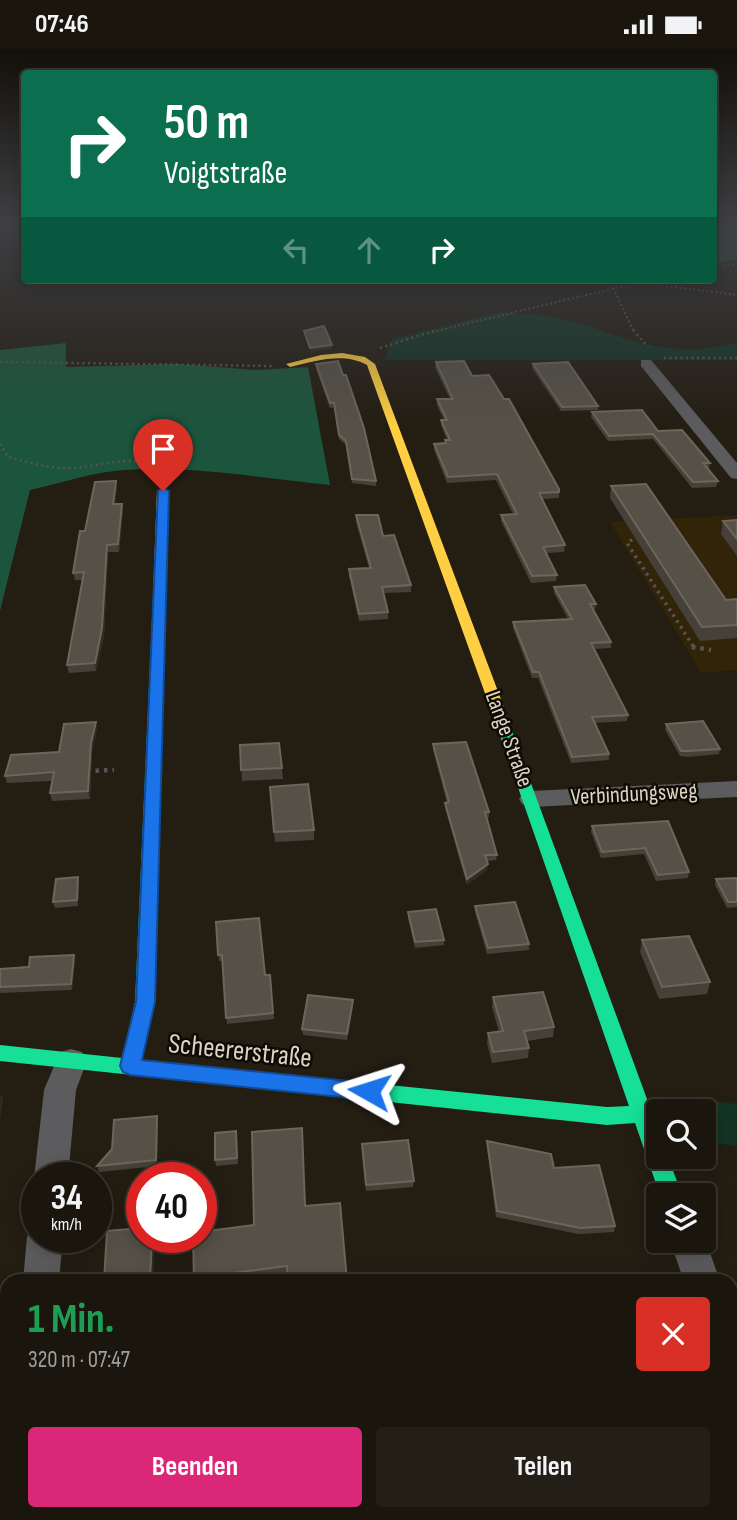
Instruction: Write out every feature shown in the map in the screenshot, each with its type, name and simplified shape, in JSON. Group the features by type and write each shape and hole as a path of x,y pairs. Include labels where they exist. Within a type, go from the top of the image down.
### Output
{"street":[{"path":"290,364 359,356"},
{"name":"Lange Straße","path":"359,356 371,364 393,420 667,1183"},
{"path":"650,356 737,474"},
{"path":"130,1066 145,1002 163,491"},
{"name":"Verbindungsweg","path":"531,799 737,789"},
{"name":"Scheererstraße","path":"0,1053 607,1116 642,1114"},
{"path":"53,1162 60,1090 71,1061"},
{"path":"42,1274 44,1253"},
{"path":"692,1253 700,1274"}],"path":[{"path":"359,356 458,324 608,290"},
{"path":"616,290 635,334 650,356 737,358"},
{"path":"696,290 737,295"},
{"path":"0,362 171,363 256,367 290,364"},
{"path":"0,444 8,457 45,467 75,468 147,461 157,467 163,491"},
{"path":"648,534 633,537 627,543 693,649 711,650"},
{"path":"74,772 114,770"}],"shaded area":[{"path":"737,515 737,670 701,673 610,522"}],"green space":[{"path":"500,312 564,319 660,347 695,349 737,343 737,360 384,360 392,339"},
{"path":"66,343 66,367 178,364 257,370 308,367 330,485 222,473 141,469 93,474 30,490 0,611 0,350"},
{"path":"716,1102 737,1104 737,1146 716,1143"}],"building":[{"path":"324,326 332,345 310,348 304,331"},
{"path":"338,361 343,375 346,375 364,428 376,481 352,479 346,441 339,435 334,403 330,403 316,364"},
{"path":"464,361 472,376 489,375 504,399 509,399 559,489 559,492 539,493 565,545 543,547 557,575 532,576 501,515 517,514 497,474 448,477 434,444 450,440 441,420 447,420 437,399 453,399 436,362"},
{"path":"568,362 598,406 562,407 533,364"},
{"path":"642,410 658,431 682,430 710,463 703,463 718,481 693,482 653,434 609,436 592,412"},
{"path":"116,481 113,504 122,504 118,544 107,545 102,628 95,663 67,665 84,572 73,573 80,531 85,531 95,482"},
{"path":"646,484 726,600 737,599 737,625 702,627 611,486"},
{"path":"356,515 378,515 383,536 394,535 411,585 382,587 388,612 359,614 349,569 371,568"},
{"path":"737,520 737,539 723,521"},
{"path":"585,585 596,604 590,604 611,642 591,643 628,715 592,717 609,754 572,757 539,672 533,672 513,622 572,619 554,587"},
{"path":"703,721 720,749 681,751 666,724"},
{"path":"96,722 91,743 88,791 50,793 54,772 5,776 11,755 59,752 64,724"},
{"path":"466,742 489,812 485,812 497,855 485,855 488,864 467,879 445,803 449,802 433,744"},
{"path":"279,743 282,768 241,770 240,745"},
{"path":"308,784 314,830 274,832 270,787"},
{"path":"668,821 689,872 658,875 645,848 602,852 592,826"},
{"path":"78,877 77,900 53,902 56,879"},
{"path":"737,878 737,902 728,902 716,879"},
{"path":"515,902 529,944 488,948 475,906"},
{"path":"436,909 444,940 415,942 408,912"},
{"path":"259,918 265,975 270,975 273,1013 226,1018 222,955 218,955 216,922"},
{"path":"689,936 710,982 662,987 642,940"},
{"path":"74,955 71,984 0,987 0,969 29,967 30,957"},
{"path":"543,992 554,1027 524,1031 529,1048 493,1052 488,1033 503,1031 493,997"},
{"path":"308,995 353,1000 347,1034 302,1029"},
{"path":"157,1116 156,1160 112,1164 112,1162 101,1162 112,1149 114,1120"},
{"path":"302,1128 305,1206 340,1203 346,1274 288,1274 287,1266 225,1274 194,1274 193,1253 217,1253 217,1230 254,1225 252,1132"},
{"path":"236,1131 237,1158 215,1160 215,1133"},
{"path":"408,1140 414,1181 366,1185 362,1144"},
{"path":"487,1141 551,1154 554,1168 599,1165 615,1226 580,1228 497,1211"},
{"path":"126,1229 126,1253 151,1253 150,1274 104,1274 106,1253 112,1253 112,1231"}],"traffic: fast":[{"path":"130,1066 145,1002 159,596"},
{"path":"498,710 667,1183"},
{"path":"0,1053 607,1116 642,1114"}],"traffic: slow":[{"path":"290,364 342,355 362,359 371,364 498,710"},
{"path":"159,596 163,491"}],"route":[{"path":"163,491 145,1002 130,1066 369,1091"}]}
